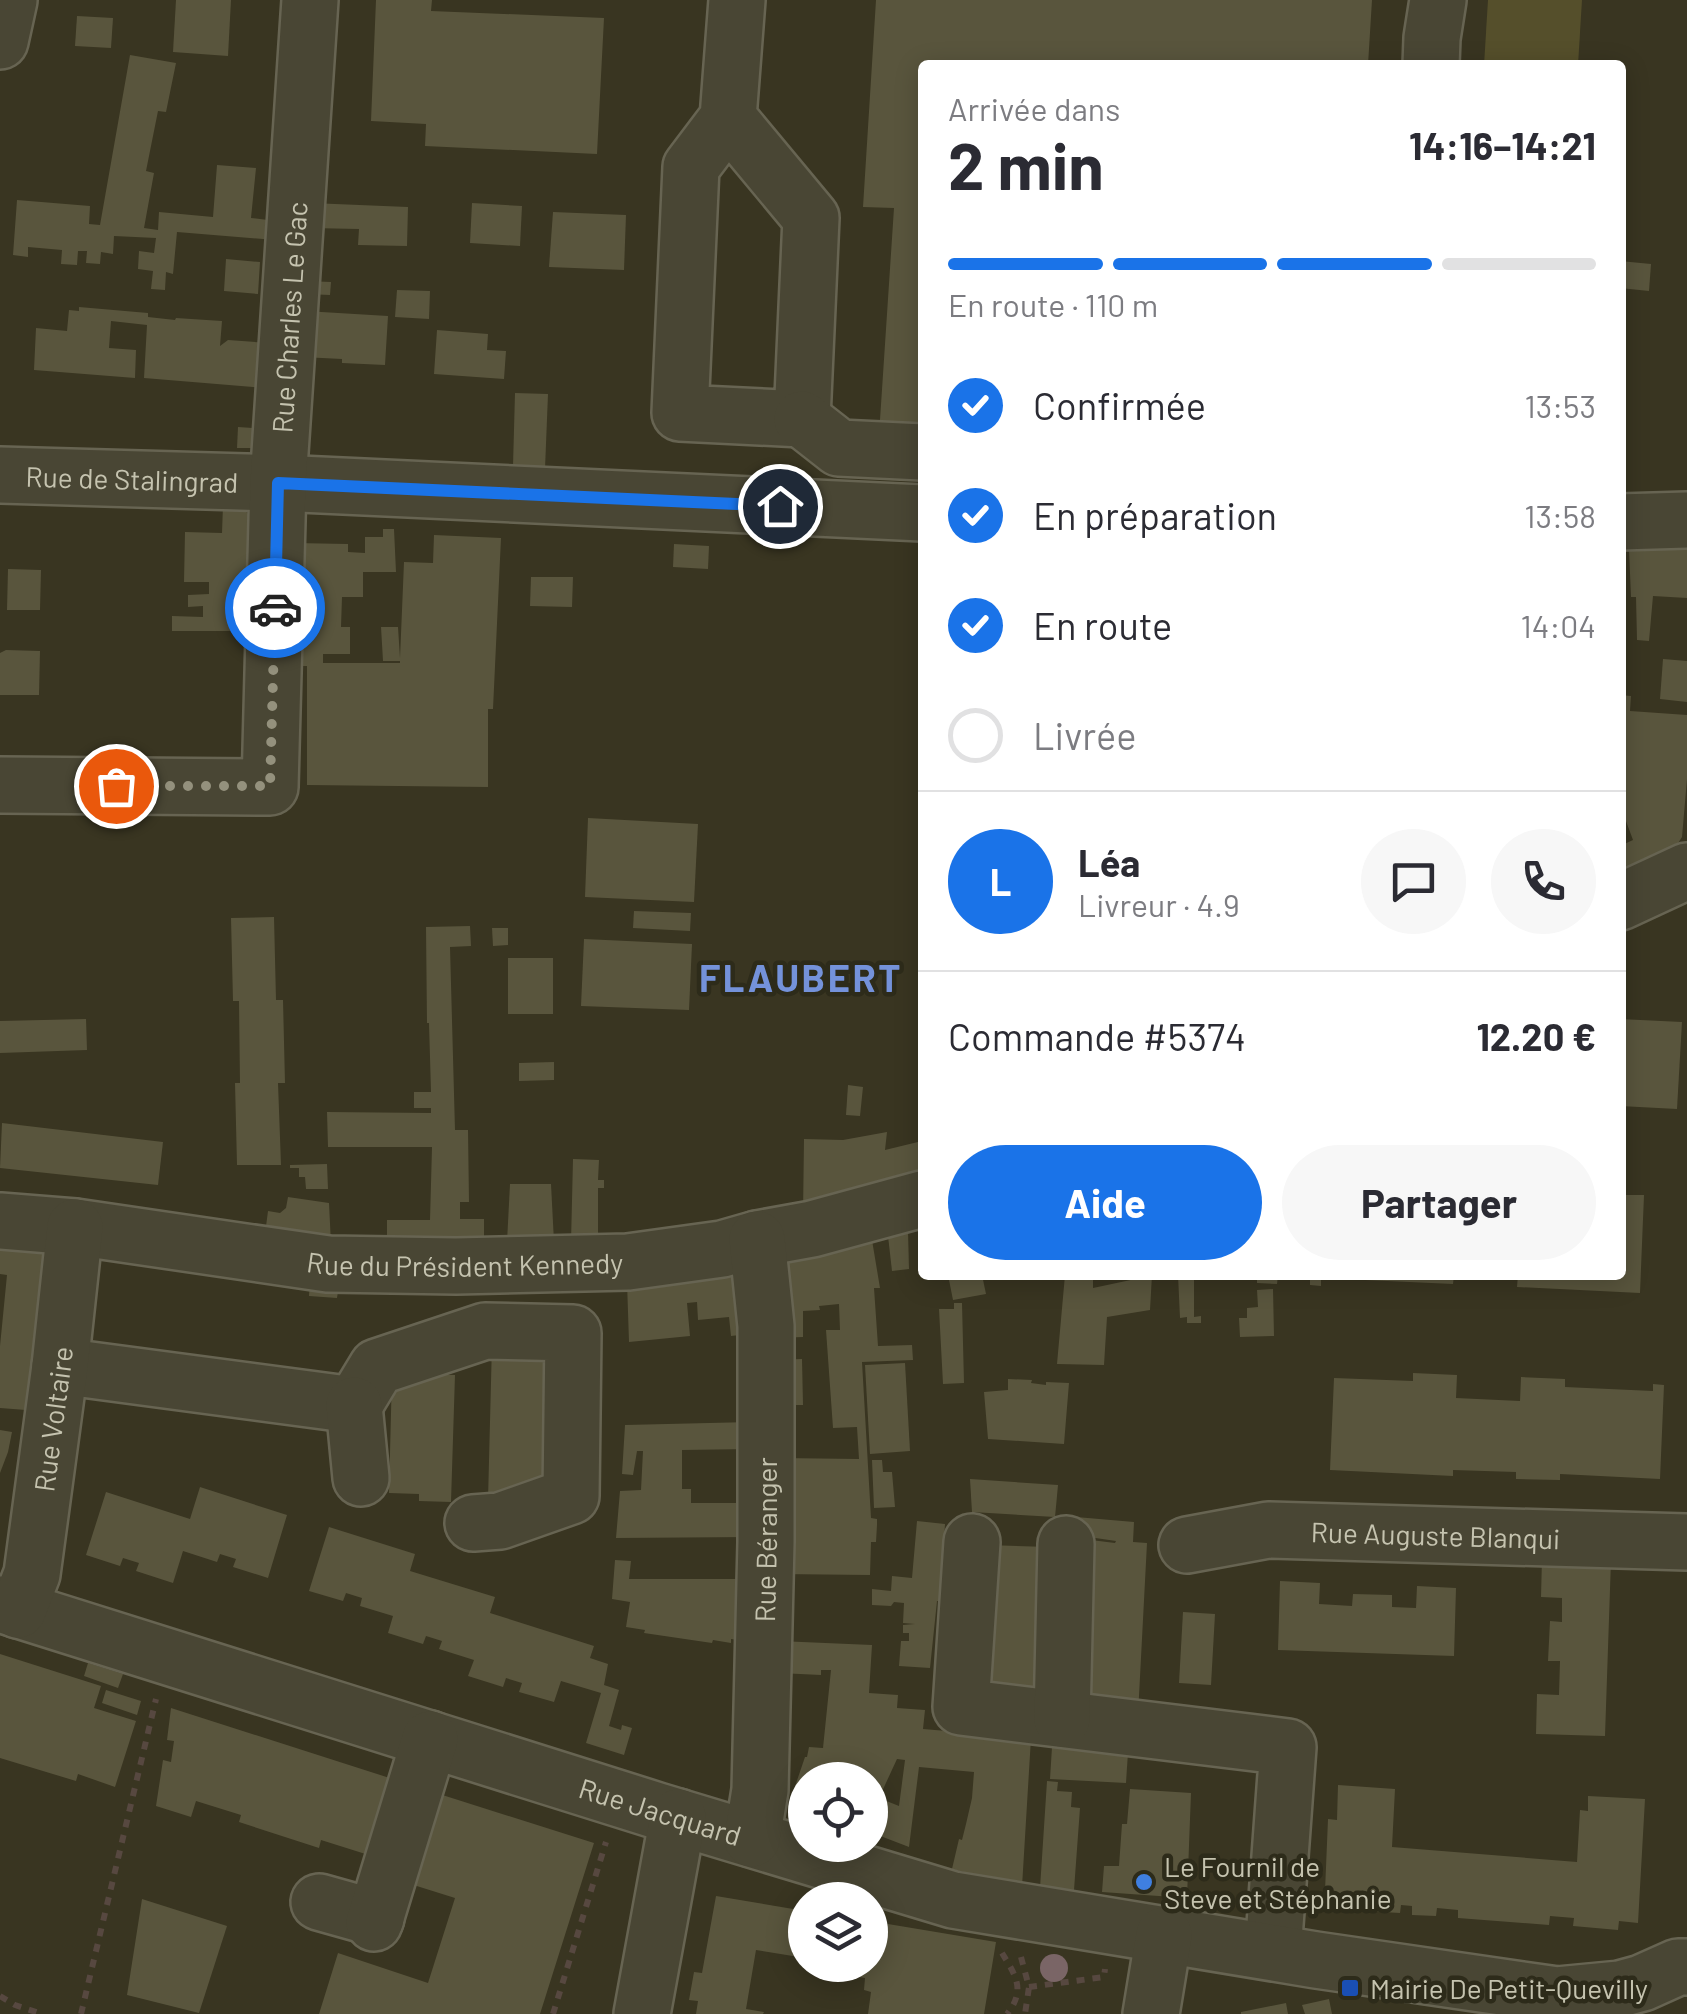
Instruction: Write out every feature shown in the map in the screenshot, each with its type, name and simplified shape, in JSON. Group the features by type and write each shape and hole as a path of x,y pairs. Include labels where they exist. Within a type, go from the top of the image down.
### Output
{"street":[{"path":"0,40 9,0"},
{"name":"Rue Charles Le Gac","path":"0,785 270,786 278,483 310,0"},
{"path":"737,0 728,118 692,167 680,413 802,420 839,448 918,452"},
{"path":"1431,60 1438,0"},
{"path":"728,118 811,218 802,420"},
{"name":"Rue de Stalingrad","path":"0,475 278,483 918,513"},
{"path":"1626,522 1687,520"},
{"path":"1626,899 1687,871"},
{"name":"Rue du Président Kennedy","path":"0,1221 75,1227 328,1264 456,1266 628,1262 722,1249 918,1200"},
{"name":"Rue Voltaire","path":"9,1607 32,1574 75,1227"},
{"name":"Rue Béranger","path":"752,1839 760,1790 766,1542 766,1326 757,1239"},
{"path":"361,1478 354,1405 377,1367 485,1332 574,1333 571,1496 500,1521 473,1523"},
{"path":"60,1366 354,1405"},
{"name":"Rue Auguste Blanqui","path":"1186,1545 1268,1530 1687,1542"},
{"path":"972,1542 961,1707 1288,1747 1273,1952"},
{"path":"1062,1719 1066,1544"},
{"name":"Rue Jacquard","path":"9,1607 953,1900 1006,1927 1164,1934 1557,1995 1656,1988"},
{"path":"319,1902 388,1916 430,1739"},
{"path":"642,2014 678,1817"},
{"path":"1151,2014 1164,1934"}],"path":[{"path":"81,2014 166,1655"},
{"path":"553,2014 606,1846 612,1796"},
{"path":"1007,2014 1015,2004 1018,1980 1006,1927 1013,1927 1029,1987 1025,2014"},
{"path":"0,1996 42,2014"}],"shaded area":[{"path":"1488,0 1582,0 1578,60 1484,60"}],"building":[{"path":"176,0 231,0 228,56 173,52"},
{"path":"376,0 432,0 431,11 604,18 597,154 425,146 426,124 371,121"},
{"path":"876,0 1372,0 1368,60 918,60 918,438 879,435 894,208 863,207"},
{"path":"77,16 113,18 111,48 75,46"},
{"path":"130,55 176,63 166,112 158,111 146,171 154,173 144,228 158,230 159,212 213,217 217,165 256,168 251,218 276,221 275,240 177,232 173,274 166,272 165,290 151,289 153,271 138,269 139,251 154,253 156,238 114,236 113,254 101,252 100,264 86,263 87,251 78,251 77,265 61,264 62,250 28,247 28,257 13,255 17,200 90,206 89,224 100,225"},
{"path":"311,203 408,207 407,246 358,245 359,229 310,228"},
{"path":"472,203 522,206 520,246 470,243"},
{"path":"553,212 626,215 624,270 549,267"},
{"path":"226,259 260,262 258,294 224,291"},
{"path":"1626,262 1651,264 1649,291 1626,289"},
{"path":"306,281 331,282 330,295 306,294"},
{"path":"397,290 430,291 429,319 395,317"},
{"path":"79,307 148,313 148,317 175,320 222,321 220,346 228,340 268,343 265,388 144,378 147,325 111,321 109,348 136,350 135,378 34,370 36,328 67,331 69,310 79,311"},
{"path":"305,311 388,316 385,365 302,357"},
{"path":"437,330 488,334 487,350 506,351 504,379 434,374"},
{"path":"515,393 548,394 545,469 513,466"},
{"path":"238,427 253,428 252,448 237,448"},
{"path":"223,505 242,507 249,515 248,631 172,631 172,616 203,617 203,606 188,607 188,595 209,594 209,582 184,582 185,532 222,533"},
{"path":"383,529 394,529 396,572 363,572 363,597 342,597 341,627 350,627 350,654 323,654 323,663 400,663 383,661 381,627 398,627 400,658 404,562 433,563 434,535 501,538 493,709 488,709 488,787 307,785 307,666 292,666 294,543 348,544 348,552 365,553 365,537 383,537"},
{"path":"674,544 709,546 708,569 673,567"},
{"path":"1629,550 1687,550 1687,598 1653,596 1649,641 1637,640"},
{"path":"8,569 41,570 40,610 7,610"},
{"path":"531,577 573,577 572,607 530,606"},
{"path":"40,651 39,695 0,695 0,653"},
{"path":"1663,659 1687,661 1687,702 1660,699"},
{"path":"1626,696 1631,696 1630,711 1687,715 1682,837 1673,851 1626,873 1626,843 1633,840 1626,821"},
{"path":"588,818 698,824 694,902 585,897"},
{"path":"634,911 691,913 690,931 633,928"},
{"path":"274,917 276,1000 283,1000 285,1083 278,1083 281,1165 237,1165 239,1001 233,1001 231,918"},
{"path":"470,926 471,946 450,947 455,1130 468,1130 469,1202 460,1202 460,1219 484,1219 484,1244 387,1244 387,1220 430,1220 432,1147 328,1147 327,1112 431,1113 431,1108 414,1108 414,1092 431,1092 426,927"},
{"path":"492,928 508,928 508,945 493,946"},
{"path":"584,939 692,944 689,1010 581,1006"},
{"path":"508,958 553,958 553,1014 508,1014"},
{"path":"86,1019 87,1050 0,1053 0,1021"},
{"path":"1626,1019 1682,1022 1677,1109 1626,1106"},
{"path":"554,1062 554,1080 519,1081 519,1063"},
{"path":"848,1085 863,1087 860,1116 846,1115"},
{"path":"2,1123 163,1142 158,1185 0,1168"},
{"path":"887,1132 885,1150 918,1142 918,1184 803,1214 804,1139 843,1140"},
{"path":"573,1159 599,1160 598,1180 604,1180 604,1188 598,1188 598,1239 571,1242"},
{"path":"327,1164 328,1189 306,1189 299,1168 290,1168 290,1165"},
{"path":"510,1184 551,1184 554,1242 507,1242"},
{"path":"1626,1195 1644,1195 1640,1293 1517,1287 1518,1280 1626,1280"},
{"path":"288,1197 329,1203 331,1244 265,1234 268,1211 280,1213 286,1208"},
{"path":"908,1231 909,1269 892,1271 888,1236"},
{"path":"0,1239 44,1251 26,1410 0,1408 0,1346 7,1275 0,1274"},
{"path":"872,1240 880,1288 874,1288 878,1346 912,1345 913,1360 862,1362 871,1518 877,1519 876,1542 871,1542 870,1575 778,1574 779,1458 859,1459 857,1427 833,1428 826,1330 840,1330 839,1304 803,1311 803,1337 776,1338 782,1260"},
{"path":"736,1270 748,1334 731,1336 729,1317 698,1320 697,1302 687,1303 690,1336 629,1342 627,1282"},
{"path":"949,1280 983,1280 986,1294 953,1300"},
{"path":"1065,1280 1093,1280 1093,1288 1152,1280 1150,1310 1107,1317 1104,1365 1057,1364"},
{"path":"1178,1280 1194,1280 1194,1317 1201,1316 1201,1323 1187,1323 1187,1317 1180,1318"},
{"path":"1257,1280 1277,1280 1277,1284"},
{"path":"1365,1280 1453,1280 1453,1284"},
{"path":"310,1282 339,1285 337,1298 309,1296"},
{"path":"1273,1289 1274,1336 1240,1337 1239,1318 1247,1318 1247,1308 1258,1307 1257,1290"},
{"path":"954,1303 962,1303 964,1383 943,1384 939,1309 954,1309"},
{"path":"492,1343 555,1344 552,1484 523,1483 520,1501 488,1500"},
{"path":"802,1359 803,1405 778,1405 777,1360"},
{"path":"905,1363 910,1451 870,1454 865,1365"},
{"path":"392,1373 455,1375 451,1502 419,1501 419,1494 389,1493"},
{"path":"1413,1373 1457,1375 1456,1398 1520,1401 1521,1377 1565,1379 1565,1387 1653,1391 1653,1384 1664,1385 1660,1479 1560,1474 1560,1480 1516,1479 1516,1472 1453,1470 1453,1476 1330,1470 1334,1378 1413,1381"},
{"path":"1008,1379 1046,1385 1069,1383 1064,1444 988,1439 984,1392 1008,1390"},
{"path":"751,1422 751,1449 682,1450 682,1489 691,1489 691,1503 752,1503 752,1537 616,1538 620,1491 641,1490 643,1451 637,1451 633,1475 622,1474 625,1425"},
{"path":"0,1430 12,1432 0,1473"},
{"path":"872,1460 882,1460 883,1472 892,1472 895,1507 874,1508"},
{"path":"970,1479 1058,1485 1055,1517 972,1512"},
{"path":"200,1487 287,1515 268,1578 233,1567 236,1559 220,1554 217,1562 183,1551 173,1583 136,1571 139,1563 123,1558 120,1566 86,1555 106,1492 190,1519"},
{"path":"1076,1517 1134,1522 1133,1542 1147,1543 1138,1715 1075,1707 1083,1539 1116,1541 1075,1535"},
{"path":"917,1521 945,1524 940,1601 930,1668 899,1666 901,1641 909,1641 903,1625 915,1624 903,1623 904,1603 872,1605 872,1589 891,1591 892,1576 912,1578"},
{"path":"329,1527 415,1554 410,1571 495,1597 490,1613 594,1646 590,1658 608,1664 604,1685 619,1690 609,1726 632,1728 624,1755 586,1743 601,1693 561,1681 554,1702 519,1692 522,1683 506,1678 503,1687 468,1676 474,1660 439,1649 442,1641 426,1636 423,1644 388,1633 393,1616 360,1606 362,1598 346,1593 343,1601 309,1591"},
{"path":"987,1545 1049,1547 1043,1700 980,1697"},
{"path":"1542,1558 1611,1560 1605,1736 1536,1734 1537,1694 1559,1695 1560,1661 1548,1661 1550,1621 1562,1622 1562,1598 1541,1597"},
{"path":"615,1560 631,1561 629,1579 751,1579 748,1641 712,1643 626,1627 630,1602 612,1599"},
{"path":"1280,1581 1320,1583 1319,1604 1352,1606 1353,1594 1392,1595 1392,1607 1416,1608 1417,1586 1456,1588 1454,1656 1278,1650"},
{"path":"1183,1612 1215,1614 1211,1685 1179,1683"},
{"path":"779,1641 872,1645 869,1693 898,1695 897,1708 925,1710 923,1729 1031,1738 1022,1887 952,1869 972,1798 974,1772 919,1767 909,1847 888,1839 888,1802 899,1806 905,1760 897,1759 888,1778 888,1762 803,1762 809,1747 823,1748 831,1670 821,1670 821,1675 779,1673"},
{"path":"0,1654 101,1686 94,1708 136,1721 115,1787 78,1774 76,1781 0,1758"},
{"path":"88,1663 123,1674 118,1688 84,1676"},
{"path":"106,1690 141,1701 137,1715 102,1703"},
{"path":"171,1708 399,1781 375,1857 321,1840 319,1848 239,1822 241,1815 196,1801 191,1817 156,1806 163,1760 171,1762 174,1741 167,1740"},
{"path":"1052,1747 1128,1752 1126,1783 1050,1779"},
{"path":"1047,1781 1058,1782 1057,1791 1072,1792 1071,1807 1080,1808 1074,1890 1040,1888"},
{"path":"1338,1785 1395,1789 1392,1847 1577,1862 1580,1810 1588,1811 1588,1796 1645,1799 1638,1923 1619,1921 1618,1930 1573,1926 1574,1918 1550,1916 1549,1925 1458,1918 1458,1910 1437,1908 1436,1916 1412,1915 1412,1906 1401,1905 1400,1913 1332,1909 1333,1892 1325,1891 1328,1819 1337,1820"},
{"path":"1130,1789 1191,1793 1187,1898 1102,1892 1104,1866 1119,1866"},
{"path":"433,1792 594,1843 540,2014 319,2014 338,1953 428,1983 455,1898 404,1882"},
{"path":"716,1896 788,1908 788,1955 756,1950 746,2009 763,2014 696,2014 698,2001 689,2000 694,1972 702,1973"},
{"path":"142,1899 227,1926 199,2013 127,1995"},
{"path":"888,1924 996,1942 984,2014 868,2014 871,1992 864,1990 865,1982 888,1982"},
{"path":"1329,1999 1332,2014 1305,2014 1302,2005"},
{"path":"1286,2003 1288,2014 1241,2014 1241,2012"}],"way so far":[{"path":"116,786 270,786 275,608"}],"place":[{"name":"Le Fournil de Steve et Stéphanie","path":"1144,1882"},
{"name":"Mairie De Petit-Quevilly","path":"1350,1988"}],"district":[{"name":"FLAUBERT","path":"801,977"}],"route":[{"path":"275,608 278,483 780,506"}]}
